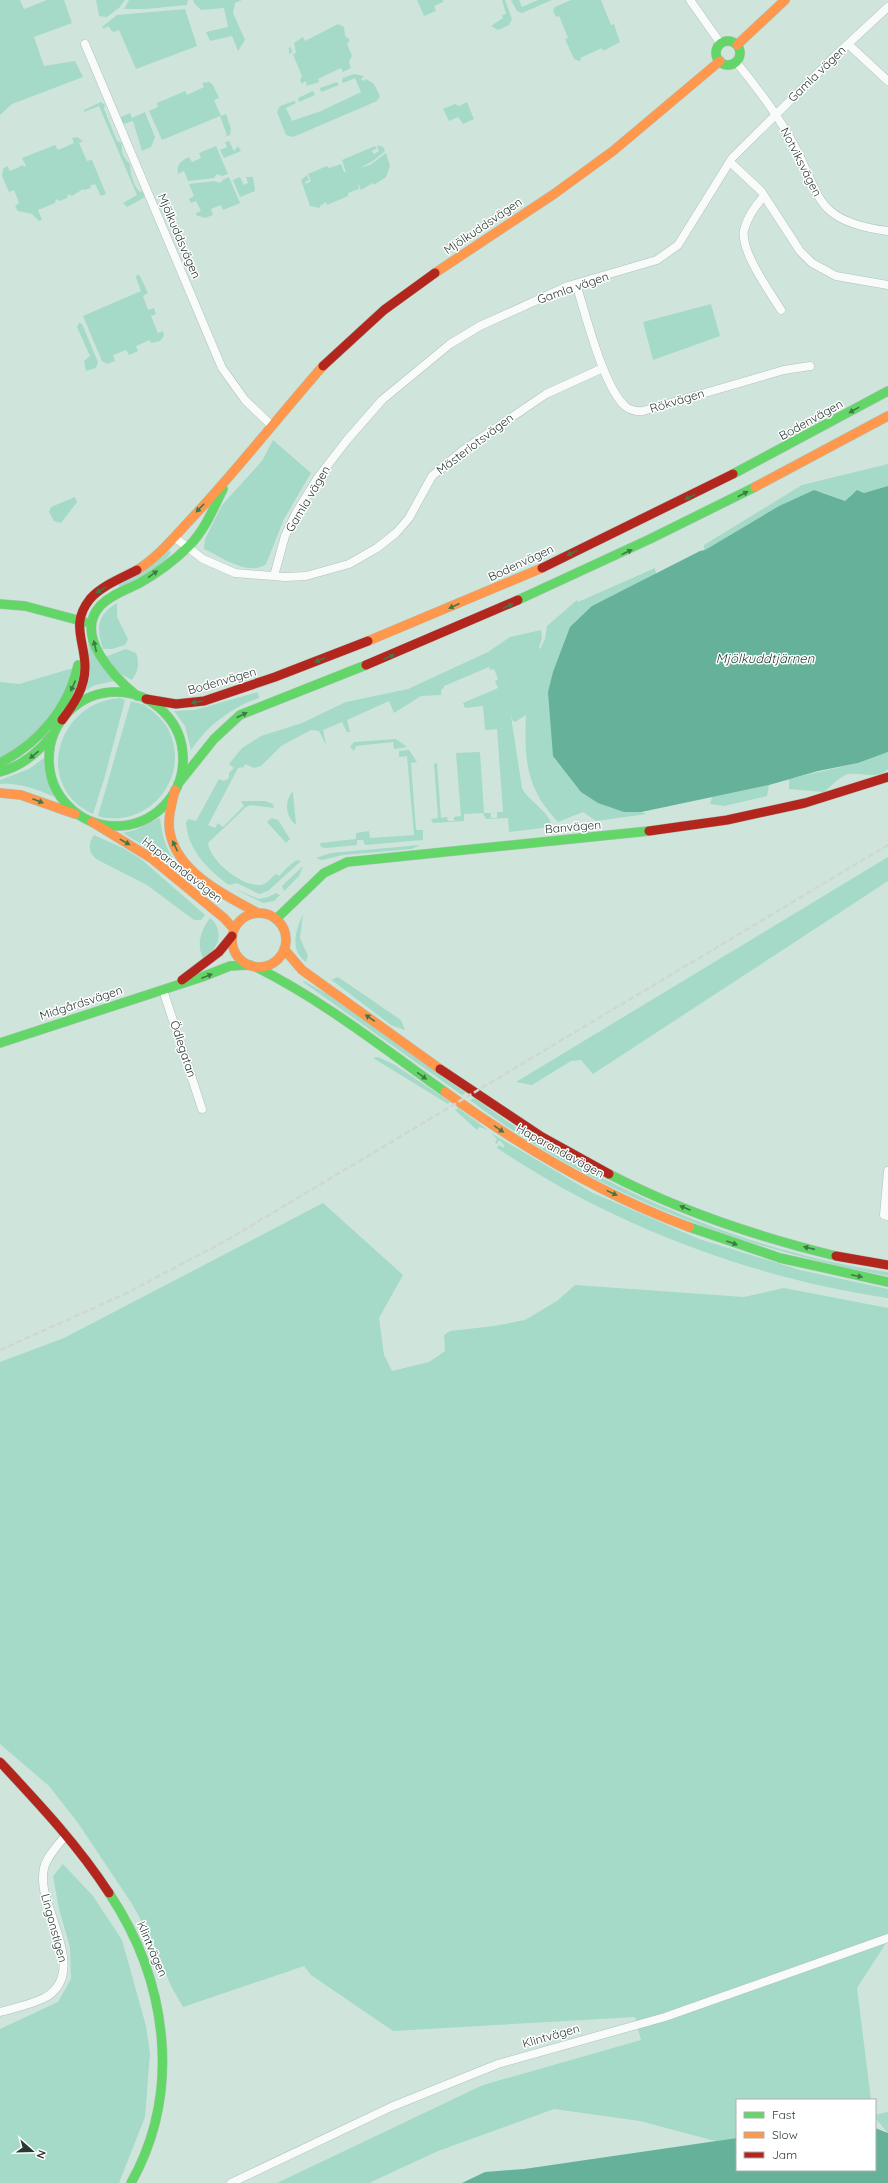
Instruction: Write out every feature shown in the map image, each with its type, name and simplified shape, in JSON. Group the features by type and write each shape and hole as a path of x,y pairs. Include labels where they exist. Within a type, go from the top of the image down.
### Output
{"main road":[{"path":"737,45 785,0"},
{"path":"729,41 737,45 740,54 736,62 728,64 720,61 717,52 721,44 729,41"},
{"name":"Mjölkuddsvägen","path":"60,723 76,701 83,682 85,667 78,628 85,606 94,594 143,566 160,552 228,480 271,425 319,370 384,310 607,155 657,116 720,61"},
{"name":"Bodenvägen","path":"141,698 173,704 199,702 296,670 412,625 538,569 689,498 787,447 888,391"},
{"path":"0,793 21,795 80,816 92,822 114,826 136,823 158,811 205,746 224,727 240,715 372,664 497,611 610,559 712,510 888,416"},
{"name":"Mjölkuddsvägen","path":"141,698 112,676 101,662 95,647 93,624 97,610 105,601 142,582 187,548 199,534 228,480"},
{"path":"0,604 24,606 93,624"},
{"path":"0,763 20,753 32,743 53,718 73,687 81,648"},
{"path":"0,772 25,762 40,750 60,723 82,702 99,695 119,693 141,698 166,716 179,739 182,765 176,787"},
{"path":"60,723 51,742 49,755 50,772 58,793 69,807 80,816"},
{"name":"Banvägen","path":"276,919 324,873 347,862 406,855 622,835 728,820 805,803 888,777"},
{"name":"Haparandavägen","path":"176,787 169,826 178,852 189,867 202,878 258,913"},
{"name":"Haparandavägen","path":"92,822 152,858 224,918 233,932"},
{"path":"258,913 268,914 276,919 284,931 286,940 284,949 273,962 253,966 237,956 232,946 233,932 244,917 258,913"},
{"name":"Midgårdsvägen","path":"167,989 204,965 220,952 233,932"},
{"name":"Haparandavägen","path":"284,949 302,970 477,1094 555,1144 627,1184 690,1211 744,1230 802,1247 888,1265"},
{"name":"Midgårdsvägen","path":"0,1043 167,989 230,966 253,966"},
{"name":"Haparandavägen","path":"253,966 308,994 466,1108 509,1136 580,1178 686,1226 742,1247 800,1264 888,1282"},
{"name":"Klintvägen","path":"0,1762 40,1803 103,1884 125,1918 140,1946 153,1980 163,2027 165,2051 163,2081 158,2117 145,2160 131,2183"}],"street":[{"path":"690,0 721,44"},
{"name":"Gamla vägen","path":"274,576 285,536 296,513 317,479 347,440 382,400 450,344 514,309 576,284 657,260 678,245 730,162 775,114 888,7"},
{"name":"Mjölkuddsvägen","path":"85,44 222,368 245,400 271,425"},
{"path":"848,44 888,81"},
{"name":"Notviksvägen","path":"736,62 768,103 790,137 819,200 836,217 863,228 888,231"},
{"path":"730,162 752,181 764,196 800,251 812,263 836,276 888,284"},
{"path":"764,196 746,225 744,235 745,243 762,279 781,310"},
{"name":"Rökvägen","path":"576,284 603,368 625,406 638,412 784,370 810,366"},
{"name":"Mästerlotsvägen","path":"174,537 203,559 235,573 274,576 306,576 331,571 349,564 377,548 405,524 426,486 445,464 546,394 603,368"},
{"name":"Ödlegatan","path":"167,989 202,1109"},
{"path":"888,1171 884,1215 888,1216"},
{"name":"Lingonstigen","path":"0,2012 44,1998 55,1989 61,1978 64,1958 44,1893 43,1876 48,1860 66,1835"},
{"name":"Klintvägen","path":"231,2183 391,2107 498,2064 665,2018 888,1938"}],"shaded area":[{"path":"0,0 20,0 24,9 47,0 64,0 72,23 34,37 44,66 75,61 83,77 12,104 0,115"},
{"path":"96,0 125,0 120,7 107,17 99,16"},
{"path":"129,0 188,0 187,5 146,9 124,9"},
{"path":"193,0 242,0 235,3 233,13 245,40 238,51 232,36 210,41 206,32 228,27 224,8 201,10"},
{"path":"417,0 443,0 443,2 434,6 436,11 424,16"},
{"path":"502,0 505,0 512,19 509,25 498,30 491,26 503,18 502,15 506,14"},
{"path":"511,0 519,0 522,7 538,0 552,0 522,13 517,11"},
{"path":"571,0 601,0 611,25 614,24 620,42 603,51 602,48 580,58 581,60 579,61 574,59 565,39 568,38 559,16 556,17 553,11 555,7"},
{"path":"185,9 197,46 136,69 119,30 113,32 108,26 104,29 102,27 117,15"},
{"path":"338,24 344,27 345,36 350,40 347,44 352,56 349,62 351,68 343,72 341,68 318,79 319,82 306,86 307,84 305,81 302,84 300,80 302,76 292,52 289,54 290,46 293,54 296,53 294,43 303,37 305,41"},
{"path":"354,74 364,76 361,79 363,81 366,79 374,84 380,96 377,101 293,137 286,135 277,112 280,106 294,101 296,103 286,108 292,121 321,111 361,92 355,78 343,83 342,81 343,78"},
{"path":"209,82 213,85 219,98 214,100 221,116 226,114 231,129 230,135 224,137 227,135 220,116 162,140 149,111 158,107 157,103 185,91 187,95 204,87 202,83"},
{"path":"337,82 339,85 321,92 320,88"},
{"path":"313,91 315,95 299,102 298,98"},
{"path":"101,102 105,105 104,109 117,141 122,143 123,154 130,164 131,175 134,183 140,192 142,191 145,197 127,207 123,203 137,195 99,106 84,112 84,110"},
{"path":"467,102 474,119 463,124 458,117 449,121 443,109 455,104 459,106"},
{"path":"145,112 155,137 151,147 142,151 133,121 123,124 120,120 121,117 130,113 132,118"},
{"path":"77,137 83,141 79,143 87,161 92,160 106,194 101,196 95,184 90,186 91,188 83,189 72,196 68,194 67,198 60,201 56,199 55,203 38,210 42,220 39,221 32,214 18,211 15,206 19,203 14,190 9,192 2,176 3,169 7,166 10,171 23,165 24,167 26,166 22,158 55,145 58,150 74,143 72,138"},
{"path":"229,141 234,151 238,146 241,151 224,158 220,150 227,147 225,142"},
{"path":"377,145 383,147 385,151 373,161 360,168 370,165 386,153 390,166 386,177 374,185 373,183 361,190 357,181 359,189 348,193 348,196 327,205 326,202 320,206 320,208 310,206 301,180 307,175 309,180 305,182 306,184 311,181 308,174 327,166 329,168 341,164 344,172 346,172 342,160 375,146 377,148 372,151 374,154 379,151"},
{"path":"216,146 228,174 222,176 217,174 214,178 188,181 184,171 178,174 178,165 181,162 189,157 192,162 201,158 199,153"},
{"path":"229,177 240,203 223,210 221,205 211,209 213,215 205,218 196,215 196,213 201,211 196,201 191,203 189,199 194,196 189,184 214,181 220,183"},
{"path":"240,177 244,185 248,183 246,177 253,177 255,191 240,197 233,180"},
{"path":"137,274 140,276 148,293 143,296 148,310 154,308 156,314 151,316 158,333 163,331 164,336 160,341 151,343 150,340 136,346 138,351 129,355 126,350 113,355 115,361 107,364 102,361 83,316 141,291 136,278"},
{"path":"711,304 720,336 653,360 643,322"},
{"path":"79,323 82,324 98,362 96,368 86,371 84,361 90,356 77,327"},
{"path":"273,440 311,473 284,519 266,564 252,568 244,567 227,561 204,549 205,539 222,505 262,461"},
{"path":"888,464 888,486 864,493 860,491 853,493 845,501 814,490 779,506 705,550 740,791 769,785 767,796 724,806 710,804 712,797 641,812 647,814 596,821 583,812 558,822 539,798 529,773 525,731 526,715 515,722 512,720 510,710 522,788 551,822 551,827 509,832 508,818 486,819 483,813 464,814 464,821 433,823 431,819 438,818 434,764 437,763 441,818 447,817 448,821 454,821 454,817 461,816 456,753 480,752 484,813 491,813 491,818 497,818 497,812 503,812 497,729 485,730 483,706 465,708 463,703 498,688 495,681 498,679 494,669 490,670 489,667 444,686 441,690 441,695 421,696 394,713 389,701 347,720 350,732 347,732 342,722 323,730 326,745 319,731 311,730 281,746 261,766 254,768 245,764 244,767 238,768 208,825 215,828 218,823 223,827 244,806 241,801 265,801 273,804 274,808 250,805 246,807 208,843 214,857 228,872 253,885 261,885 276,874 279,876 297,860 301,861 268,891 259,894 237,883 229,885 207,866 195,851 188,833 186,823 188,819 196,821 219,779 224,781 229,778 229,773 234,768 229,764 242,748 261,736 302,723 346,702 408,689 488,652 510,637 541,630 542,638 540,649 545,639 547,626 577,600 578,602 655,568 656,574 704,551 704,545 802,485"},
{"path":"75,497 77,502 61,523 54,521 49,512 51,507"},
{"path":"169,551 171,552 167,558 156,568 120,588 118,584"},
{"path":"117,603 117,617 128,639 125,645 112,649 103,649 99,634 100,622 105,612"},
{"path":"88,640 91,640 115,681 95,685 85,691 90,673"},
{"path":"126,649 136,653 138,661 136,674 132,680 119,673 105,657"},
{"path":"73,668 72,676 65,694 42,728 28,741 0,759 0,682 19,684"},
{"path":"258,692 259,698 239,707 221,718 205,733 191,750 185,726 174,711 195,710"},
{"path":"120,698 125,700 105,776 93,814 74,801 63,785 58,766 60,747 68,729 81,714 98,703"},
{"path":"131,701 146,706 163,721 167,727 174,745 175,762 171,779 163,793 151,805 136,814 120,818 101,817 98,816"},
{"path":"396,739 407,747 394,749 393,742 356,746 354,751 350,747 354,742"},
{"path":"409,750 417,762 411,763 416,830 423,830 423,840 365,845 363,840 357,840 357,845 326,848 321,847 320,843 356,839 356,833 369,831 370,838 414,835 407,756 399,757 399,751"},
{"path":"888,752 888,769 880,774 849,774 839,779 824,792 789,789 789,779 858,763"},
{"path":"44,758 45,772 55,797 21,785 0,784 0,780 29,769"},
{"path":"293,791 296,825 292,821 287,808 288,799"},
{"path":"160,818 166,844 176,863 192,879 214,896 212,898 156,853 123,833 135,830"},
{"path":"272,818 278,820 290,839 286,843 267,822"},
{"path":"94,835 125,849 141,859 205,915 201,920 194,920 147,885 96,859 90,850 90,844"},
{"path":"420,845 412,849 343,855 322,860 316,858 331,853"},
{"path":"888,857 888,881 593,1074 581,1060 571,1061 532,1085 516,1082"},
{"path":"303,866 299,876 284,891 282,886"},
{"path":"235,889 259,899 276,893 280,895 274,901 263,903"},
{"path":"303,914 300,938 308,956 306,962 297,952 296,946 296,933"},
{"path":"210,918 215,923 217,928 219,934 218,940 213,950 203,958 200,948 200,937"},
{"path":"338,977 401,1020 405,1030 391,1025 331,980"},
{"path":"304,981 327,994 466,1093 462,1095 303,982"},
{"path":"378,1057 395,1065 450,1102 448,1104 373,1058"},
{"path":"475,1098 520,1130 568,1159 618,1186 671,1210 725,1231 779,1249 834,1262 888,1272 888,1276 777,1250 722,1233 669,1213 617,1190 566,1163 517,1133 470,1100"},
{"path":"458,1108 488,1130 479,1127 477,1130 455,1110"},
{"path":"491,1133 591,1192 699,1239 800,1270 888,1289 888,1298 837,1289 785,1277 734,1262 635,1224 587,1201 541,1176 497,1148 499,1145 504,1148 504,1145 499,1140 497,1144 495,1143 497,1139"},
{"path":"323,1203 403,1275 379,1318 384,1355 392,1371 429,1362 445,1351 444,1335 450,1331 494,1326 525,1320 557,1301 575,1285 744,1297 784,1288 888,1308 888,1940 857,1988 871,2099 736,2099 736,2138 715,2141 640,2121 554,2109 438,2151 369,2183 277,2183 483,2085 641,2040 635,2017 393,2031 311,1975 304,1966 183,2007 171,1986 152,1940 132,1904 78,1823 49,1786 0,1744 0,1362 64,1338"},
{"path":"63,1864 93,1896 122,1940 146,2026 150,2053 145,2117 119,2183 0,2183 0,2029 58,2002 71,1979 70,1947 59,1909 53,1876"},
{"path":"888,2112 888,2133 876,2119 876,2115"}],"water":[{"name":"Mjölkuddtjärnen","path":"888,486 888,752 858,763 818,771 769,785 641,812 624,812 598,803 581,792 553,756 548,692 553,672 570,627 592,606 700,551 705,550 779,506 814,490 845,501 857,490 864,493"},
{"path":"876,2128 888,2133 888,2183 462,2183 485,2172 524,2169 736,2138 736,2171 876,2171"}],"railway":[{"path":"0,1350 125,1294 229,1239 888,845"}],"traffic: fast":[{"path":"728,41 736,45 740,53 736,61 728,65 720,61 716,53 720,45 728,41"},
{"path":"733,474 888,391"},
{"path":"518,600 650,539 755,487"},
{"path":"137,696 108,667 100,655 94,642 91,629 93,617 105,601 151,576 183,552 200,533 223,489"},
{"path":"0,604 25,606 85,622"},
{"path":"0,763 27,745 50,723 67,696 78,665"},
{"path":"178,784 214,739 240,715 366,665"},
{"path":"116,692 135,695 147,700 163,712 175,728 180,740 183,759 180,778 175,790 163,806 147,818 135,823 116,826 97,823 85,818 69,806 57,790 52,778 49,759 52,740 57,728 69,712 85,700 97,695 116,692"},
{"path":"0,772 29,758 41,748 52,735"},
{"path":"276,919 324,873 347,862 649,831"},
{"path":"0,1043 202,977 230,966 250,965"},
{"path":"256,967 281,980 329,1010 445,1092"},
{"path":"609,1174 663,1200 720,1222 807,1249 836,1256"},
{"path":"689,1227 780,1258 888,1282"},
{"path":"109,1893 129,1927 144,1962 155,1998 161,2036 162,2073 158,2111 147,2147 131,2183"}],"traffic: slow":[{"path":"737,45 785,0"},
{"path":"435,273 554,194 613,151 720,61"},
{"path":"137,570 145,565 166,546 209,499 323,366"},
{"path":"755,487 888,416"},
{"path":"368,641 542,568"},
{"path":"175,790 170,811 169,828 175,847 183,860 205,882 218,891 258,913"},
{"path":"0,793 21,795 75,814"},
{"path":"92,822 151,858 224,918 234,929"},
{"path":"259,913 269,915 278,921 284,930 286,940 284,950 278,959 269,965 259,967 249,965 240,959 234,950 232,940 234,930 240,921 249,915 259,913"},
{"path":"284,949 302,970 440,1069"},
{"path":"445,1092 473,1112 562,1168 625,1200 689,1227"}],"traffic: jam":[{"path":"323,366 384,310 435,273"},
{"path":"542,568 733,474"},
{"path":"62,720 75,702 85,675 80,633 81,617 84,608 90,599 100,590 137,570"},
{"path":"366,665 518,600"},
{"path":"146,699 176,704 204,701 275,677 368,641"},
{"path":"649,831 727,820 805,803 888,777"},
{"path":"182,980 219,952 232,936"},
{"path":"440,1069 542,1137 609,1174"},
{"path":"836,1256 888,1265"},
{"path":"0,1762 44,1809 71,1841 109,1893"}]}
